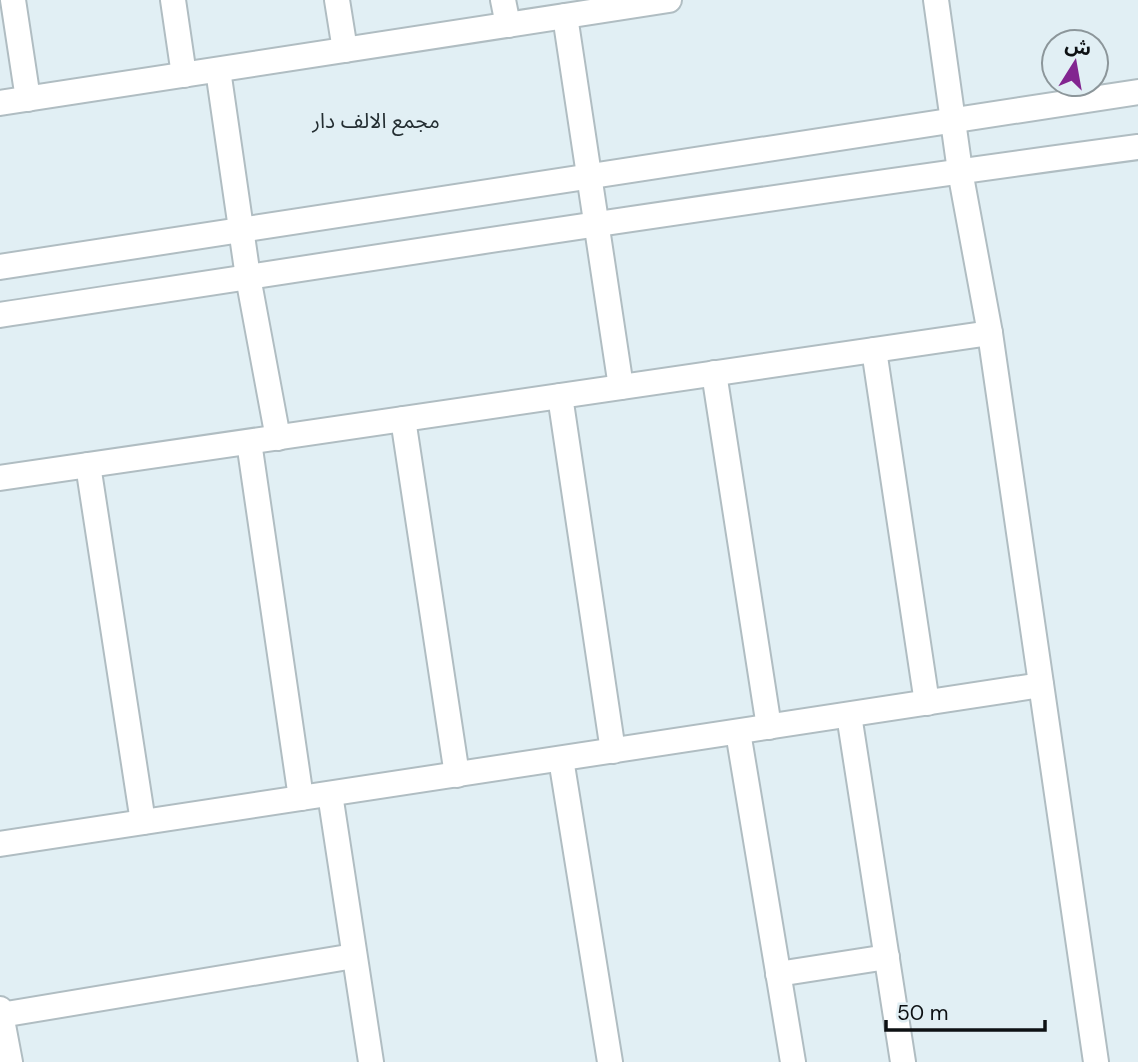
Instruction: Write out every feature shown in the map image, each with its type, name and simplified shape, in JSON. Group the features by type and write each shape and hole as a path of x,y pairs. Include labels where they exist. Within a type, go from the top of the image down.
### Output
{"street":[{"path":"13,0 28,99"},
{"path":"173,0 184,75"},
{"path":"337,0 345,50"},
{"path":"503,0 508,25"},
{"path":"0,103 664,0"},
{"path":"936,0 960,171 990,333 1096,1062"},
{"path":"565,16 621,387"},
{"path":"218,70 248,277 278,438"},
{"path":"0,267 1138,92"},
{"path":"0,315 597,224 1138,147"},
{"path":"0,478 990,333"},
{"path":"874,350 927,703"},
{"path":"714,373 769,727"},
{"path":"559,396 613,751"},
{"path":"403,419 457,775"},
{"path":"249,442 301,798"},
{"path":"88,465 142,822"},
{"path":"0,844 1041,685"},
{"path":"849,715 904,1062"},
{"path":"738,732 793,1062"},
{"path":"561,759 610,1062"},
{"path":"330,794 371,1062"},
{"path":"1,1015 354,956"},
{"path":"778,974 887,957"},
{"path":"0,1009 6,1052"}],"district":[{"name":"مجمع الالف دار","path":"376,121"}]}
